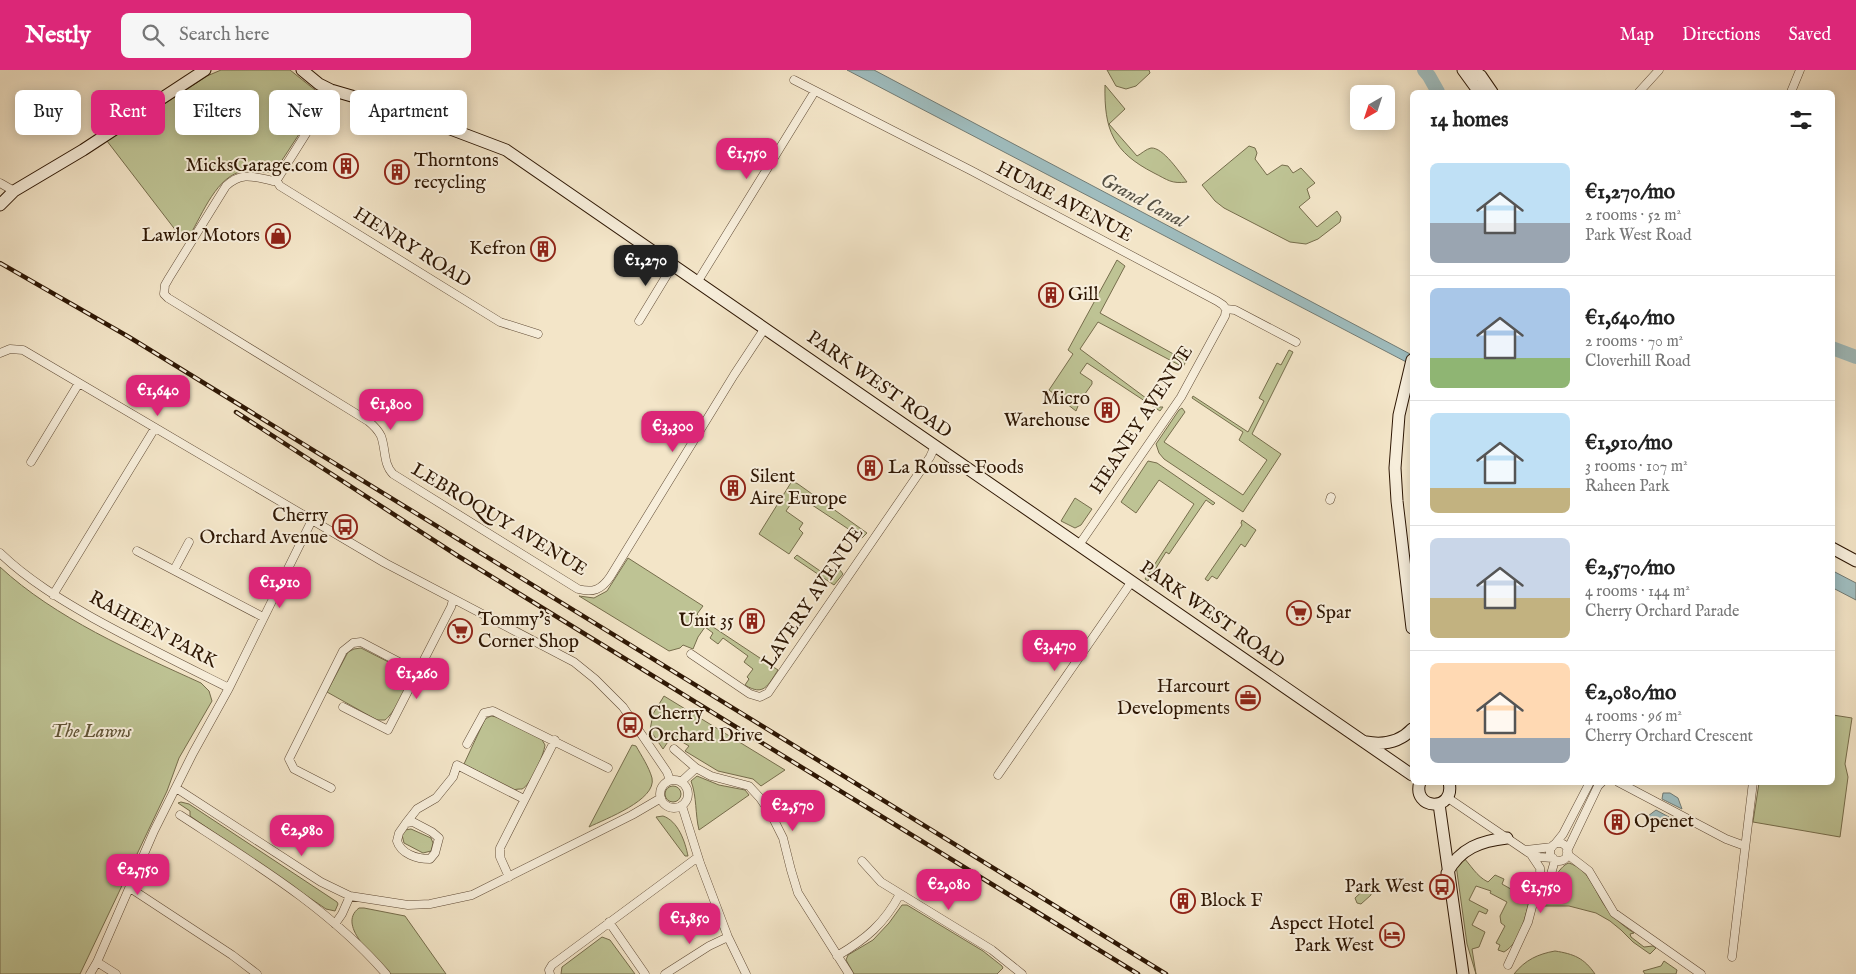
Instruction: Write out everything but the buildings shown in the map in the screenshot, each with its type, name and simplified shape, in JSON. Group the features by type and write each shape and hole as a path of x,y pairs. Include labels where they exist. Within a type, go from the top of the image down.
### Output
{"street":[{"path":"0,205 14,191 83,150 205,70"},
{"name":"PARK WEST ROAD","path":"302,70 319,84 330,90"},
{"path":"1463,70 1478,90"},
{"path":"1473,70 1481,76 1491,90"},
{"path":"1641,90 1659,70"},
{"path":"1792,90 1800,70"},
{"name":"HUME AVENUE","path":"794,80 1217,301 1226,309 1235,310 1296,342"},
{"path":"698,281 815,91"},
{"name":"PARK WEST ROAD","path":"340,93 403,111 498,146 698,281 1410,774"},
{"path":"276,180 305,135"},
{"name":"LEBROQUY AVENUE","path":"276,180 249,176 236,179 226,186 169,278 164,291 168,298 368,421 381,436 388,466 391,472 398,478 578,589 592,591 603,586 610,577 765,328"},
{"name":"HENRY ROAD","path":"276,180 280,186 500,322 538,334"},
{"path":"0,183 14,191"},
{"path":"639,321 673,265"},
{"name":"HEANEY AVENUE","path":"1080,545 1181,396 1222,320 1226,309"},
{"path":"0,354 10,349 23,350 338,536 453,600 565,656 595,679 630,716 670,780"},
{"path":"1410,368 1399,415 1395,468 1410,611"},
{"path":"31,462 79,383"},
{"path":"53,595 155,428"},
{"name":"LAVERY AVENUE","path":"691,654 750,694 760,697 766,694 930,457 935,446"},
{"name":"RAHEEN PARK","path":"0,553 18,570 53,595 132,640 229,688 312,520"},
{"path":"174,570 189,542"},
{"path":"1835,550 1856,561"},
{"path":"137,551 264,617"},
{"path":"998,775 1132,581"},
{"path":"343,707 388,730 453,600"},
{"path":"331,788 294,769 289,759 343,651 353,643 361,642 418,672"},
{"path":"90,974 130,888 154,830 179,779 229,688"},
{"path":"467,744 484,714 493,711 555,740 608,768"},
{"path":"1364,741 1387,743 1396,740 1410,730"},
{"path":"509,877 500,857 500,848 555,740"},
{"path":"674,749 696,768 711,776 750,786 760,798 771,814 783,838 798,893 848,974"},
{"path":"406,823 413,822 422,826 439,838 435,853 430,859 415,857 406,852 398,845 399,833 406,823 417,809 436,798 453,776 457,765 524,799"},
{"path":"681,782 696,768"},
{"path":"670,780 681,782 686,786 688,794 685,803 678,808 666,806 661,798 662,787 670,780"},
{"path":"1419,785 1418,791 1423,800 1433,805 1443,801 1450,793 1449,785"},
{"path":"1508,965 1528,922 1533,904 1551,874 1554,859 1550,854 1553,845 1563,834 1588,785"},
{"path":"1443,801 1539,858 1563,860 1591,800 1600,785"},
{"path":"1624,785 1726,839 1745,846"},
{"path":"1732,957 1753,785"},
{"path":"176,788 321,882 350,896 390,903 430,904 472,895 632,815 661,798"},
{"path":"1443,801 1448,873 1463,974"},
{"path":"682,806 698,857 728,937 746,974"},
{"path":"180,815 261,868 336,924 373,958 386,974"},
{"path":"1448,873 1454,861 1469,848 1487,841 1507,838"},
{"path":"1527,852 1563,844 1567,853 1589,871 1611,908 1622,920 1701,974"},
{"path":"1527,852 1540,865 1541,891"},
{"path":"550,974 549,970 552,965 698,857"},
{"path":"862,861 875,877 992,950 1022,974"},
{"path":"130,888 232,955 257,974"},
{"path":"837,956 876,929 900,894"},
{"path":"336,924 350,896"},
{"path":"609,922 645,974"},
{"path":"665,974 709,946 728,937"},
{"path":"97,962 116,974"},
{"path":"1008,974 1014,967"}],"green space":[{"path":"221,70 290,70 315,90 269,90 269,135 298,135 275,171 244,171 234,174 226,180 212,196 190,235 180,236 107,141 116,135 165,135 165,103 175,97 175,135 259,135 259,90 185,90 207,76"},
{"path":"1107,70 1149,70 1150,73 1136,86 1126,89 1116,86"},
{"path":"1105,85 1125,109 1109,124 1137,156 1151,148 1156,149 1171,161 1187,182 1173,182 1163,178 1140,165 1120,148 1109,127 1106,115"},
{"path":"1249,146 1255,148 1257,153 1255,159 1267,175 1282,165 1288,166 1293,173 1301,168 1315,183 1307,189 1310,198 1299,207 1317,227 1337,211 1341,217 1340,222 1318,239 1306,244 1290,242 1224,208 1215,201 1202,185"},
{"path":"1117,260 1125,266 1100,313 1186,361 1183,367 1098,322 1080,349 1158,407 1163,407 1160,411 1087,363 1080,373 1092,381 1092,384 1077,405 1076,411 1049,390 1073,354 1068,350"},
{"path":"1289,350 1293,352 1252,434 1281,454 1243,512 1164,459 1159,453 1156,444 1182,408 1185,412 1164,442 1243,495 1267,460 1239,440 1243,432 1192,398 1193,396 1248,432 1264,401 1259,398 1277,363 1281,365"},
{"path":"1148,461 1157,463 1215,503 1213,505 1206,500 1169,554 1166,552 1148,581 1145,579 1194,504 1159,480 1136,513 1121,502"},
{"path":"792,481 867,533 862,538 797,495 786,511 803,523 799,529 803,533 789,554 759,534"},
{"path":"1075,498 1092,509 1081,525 1075,528 1061,521"},
{"path":"1242,520 1256,530 1245,547 1241,544 1217,579 1212,576 1208,581 1205,579 1242,525"},
{"path":"797,555 826,575 835,567 843,574 834,585 794,558"},
{"path":"628,558 703,606 697,614 701,619 778,670 768,685 757,690 745,685 749,679 747,677 753,669 744,662 748,656 723,638 718,644 710,638 713,633 705,627 693,649 683,645 680,648 669,651 579,596 594,598 607,591"},
{"name":"The Lawns","path":"0,567 45,602 70,618 122,646 201,683 209,691 212,701 179,758 167,791 80,974 0,974"},
{"path":"361,648 404,670 408,676 408,682 403,694 396,707 385,720 377,720 327,692 348,652"},
{"path":"664,696 785,770 761,786 753,779 718,771 685,751 689,746 672,736 663,749 650,730 653,714"},
{"path":"1835,715 1852,718 1845,764 1848,777 1840,837 1753,822 1759,785 1835,785"},
{"path":"491,716 497,717 541,738 545,745 533,776 522,789 514,790 464,764 485,719"},
{"path":"632,745 636,746 652,778 647,794 628,808 589,827"},
{"path":"697,776 719,785 745,790 749,795 699,830 691,781"},
{"path":"670,786 676,786 681,791 679,800 670,802 665,797 665,791"},
{"path":"178,803 189,804 337,902 335,911 326,909 190,816 190,811"},
{"path":"663,816 677,827 683,838 688,856 685,856 656,817"},
{"path":"411,829 431,838 433,843 431,851 423,853 404,843 402,835 405,830"},
{"path":"1462,856 1484,880 1488,882 1495,875 1504,879 1502,884 1523,896 1526,891 1530,898 1515,942 1504,952 1498,950 1500,945 1496,943 1505,926 1501,923 1500,916 1507,902 1490,893 1491,891 1476,886 1469,900 1488,910 1486,914 1479,911 1472,925 1485,932 1479,947 1472,949 1476,974 1467,944 1456,865"},
{"path":"1569,863 1576,866 1586,875 1610,912 1634,933 1630,934 1631,937 1644,947 1653,946 1656,948 1650,954 1633,942 1610,921 1596,913 1569,906 1543,906 1538,903 1557,874"},
{"path":"1368,886 1371,890 1371,895 1361,904 1357,903 1355,898"},
{"path":"902,905 907,905 983,951 1003,968 997,974 854,974 846,960 848,955 873,940"},
{"path":"359,908 405,916 446,974 391,974 369,952 355,933 352,924 353,915"},
{"path":"602,937 610,940 635,974 561,974 562,967"},
{"path":"1555,951 1578,958 1587,964 1595,974 1514,974 1532,958"},
{"path":"1664,961 1677,970 1676,974 1645,974 1643,971 1661,966"}],"water":[{"path":"847,70 874,70 1410,354 1410,364"},
{"path":"1835,572 1856,583 1856,600 1835,589"},
{"path":"1663,793 1670,793 1678,798 1682,809 1662,799"},
{"path":"1656,810 1669,817 1670,828 1652,822 1648,816"}],"waterway":[{"path":"1424,70 1437,90"},
{"path":"1835,349 1856,357"}],"railway":[{"path":"0,263 129,337 1166,974"},
{"path":"236,412 458,556 1138,974"}],"place":[{"name":"MicksGarage.com","path":"346,166"},
{"name":"Thorntons recycling","path":"397,172"},
{"name":"Lawlor Motors","path":"278,236"},
{"name":"Kefron","path":"543,249"},
{"name":"Gill","path":"1051,295"},
{"name":"Micro Warehouse","path":"1107,410"},
{"name":"La Rousse Foods","path":"870,468"},
{"name":"Silent Aire Europe","path":"733,488"},
{"name":"Cherry Orchard Avenue","path":"345,527"},
{"name":"Spar","path":"1299,613"},
{"name":"Unit 35","path":"752,621"},
{"name":"Tommy's Corner Shop","path":"460,631"},
{"name":"Harcourt Developments","path":"1248,698"},
{"name":"Cherry Orchard Drive","path":"630,725"},
{"name":"Openet","path":"1617,822"},
{"name":"Park West","path":"1442,887"},
{"name":"Block F","path":"1183,901"},
{"name":"Aspect Hotel Park West","path":"1392,935"}],"water label":[{"name":"Grand Canal","path":"1143,201"}]}
